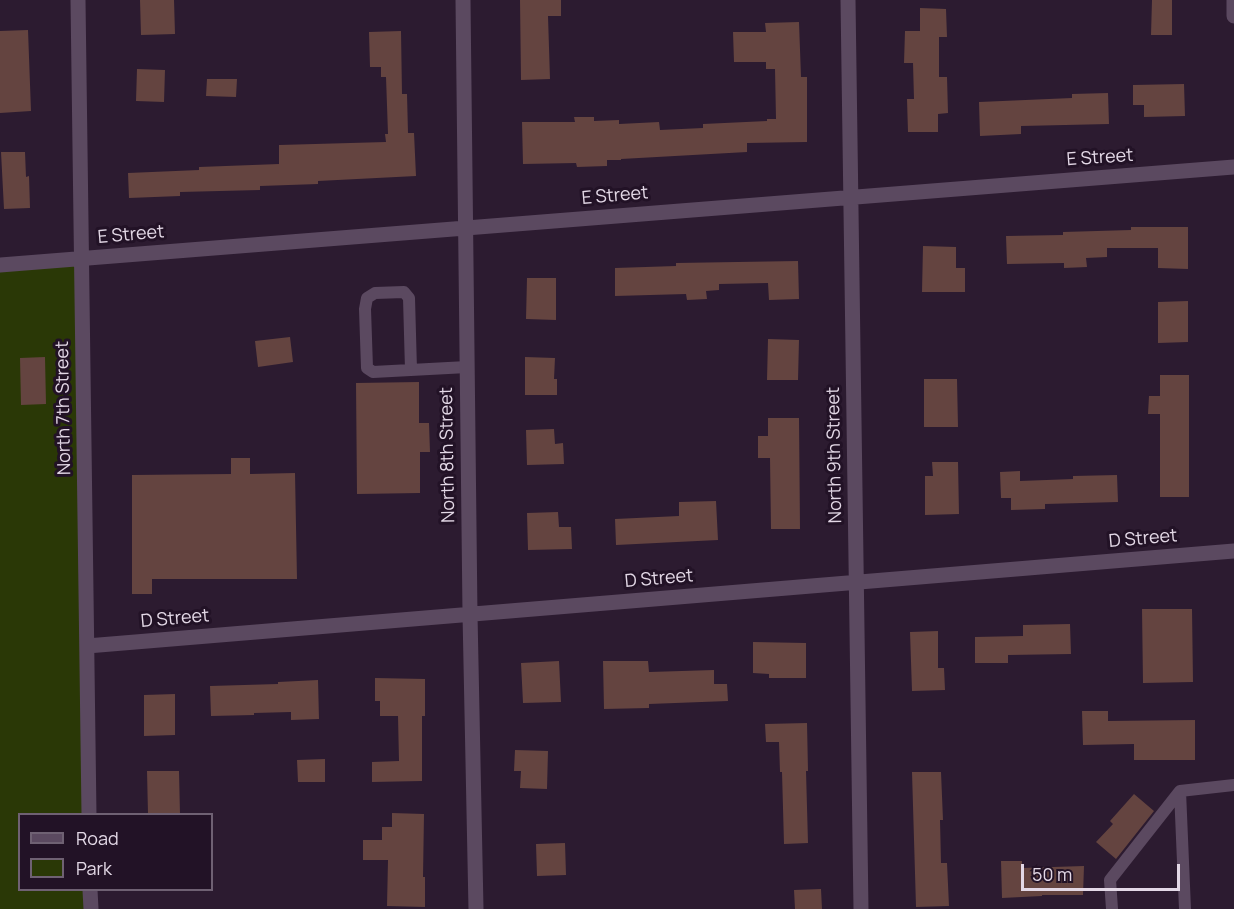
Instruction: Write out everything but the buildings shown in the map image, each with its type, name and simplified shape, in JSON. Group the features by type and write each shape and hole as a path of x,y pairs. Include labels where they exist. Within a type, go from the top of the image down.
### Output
{"street":[{"name":"North 7th Street","path":"78,0 89,813"},
{"name":"North 8th Street","path":"463,0 476,909"},
{"name":"North 9th Street","path":"848,0 861,909"},
{"path":"1234,0 1234,16"},
{"name":"E Street","path":"0,266 1234,167"},
{"name":"D Street","path":"87,646 1234,551"},
{"path":"90,891 91,909"}],"lane":[{"path":"411,370 409,298 404,292 375,293 367,298 365,309 367,368 373,372 411,370 467,367"},
{"path":"1112,909 1110,880 1180,791 1234,785"},
{"path":"1180,791 1185,909"}],"green space":[{"path":"81,264 91,813 18,813 18,891 92,891 92,909 0,909 0,271"}]}
